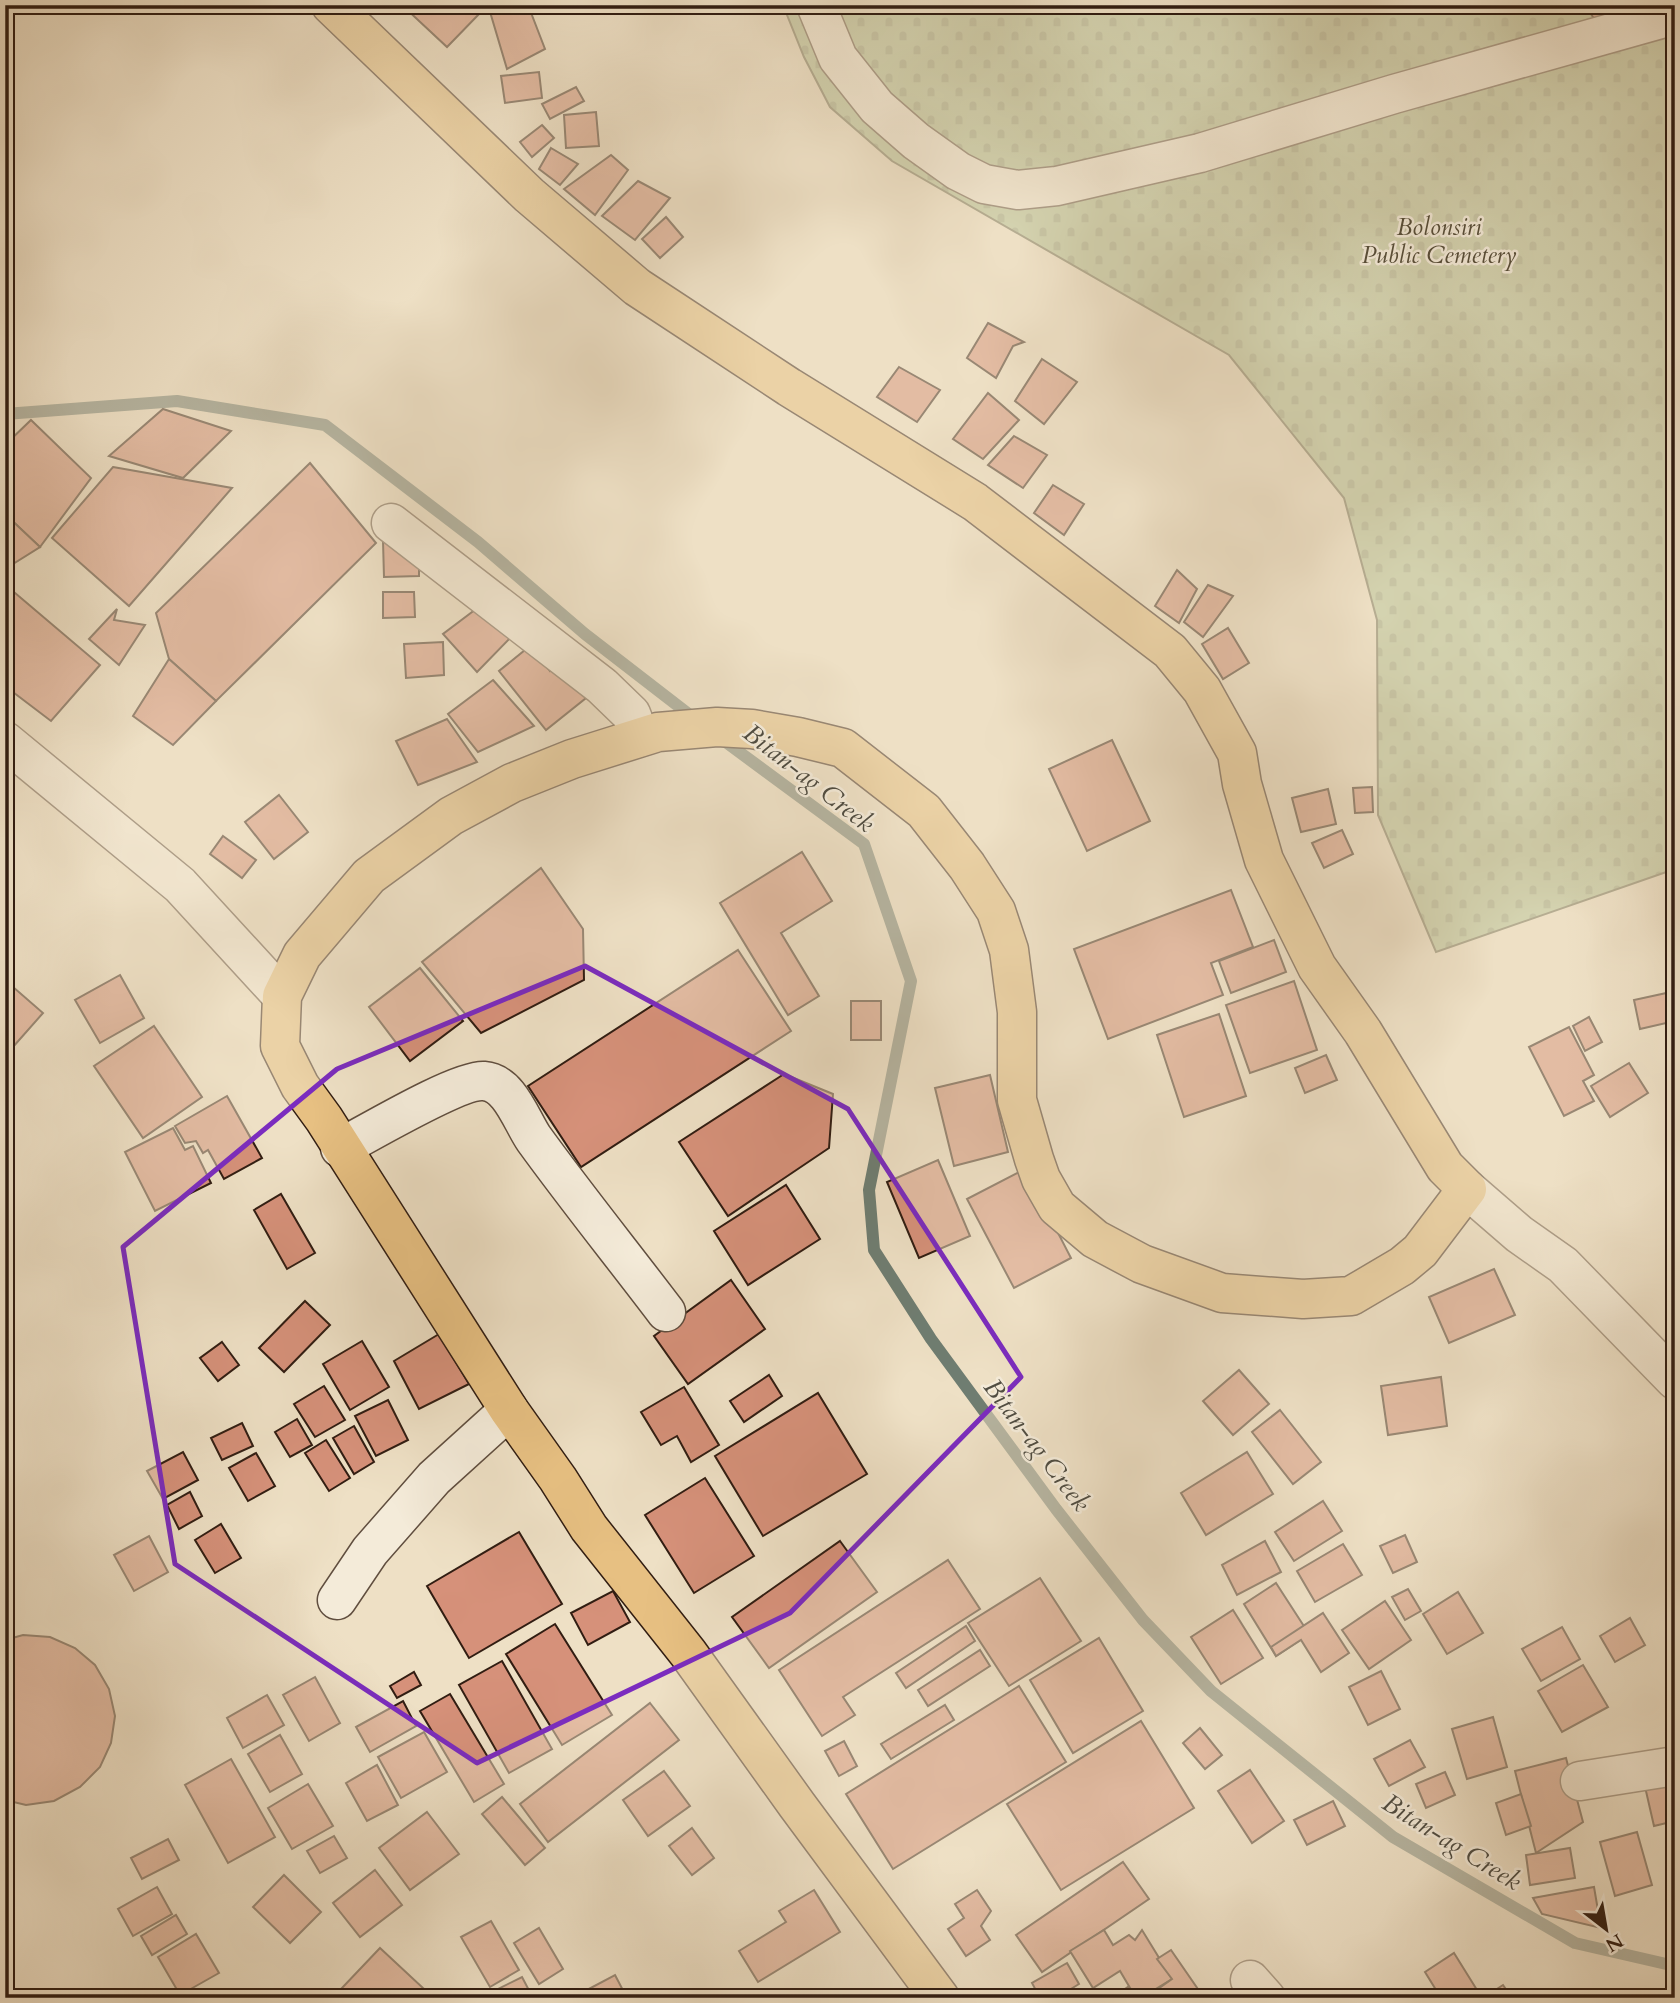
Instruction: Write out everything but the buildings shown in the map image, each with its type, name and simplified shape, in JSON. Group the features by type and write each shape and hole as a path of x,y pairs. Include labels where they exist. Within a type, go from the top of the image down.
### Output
{"main road":[{"path":"331,5 529,195 637,287 789,387 975,502 1170,651 1202,690 1237,753 1242,784 1264,860 1317,967 1363,1032 1445,1167 1466,1189 1420,1251 1402,1266 1351,1296 1303,1299 1222,1293 1142,1264 1095,1240 1057,1207 1041,1179 1017,1100 1017,1012 1009,950 996,911 967,866 924,811 843,748 798,737 752,729 701,728 639,737 572,759 512,783 451,816 369,876 302,955 282,996 280,1046 300,1086 324,1119 509,1410 589,1528 688,1653 940,1998"}],"street":[{"path":"816,5 838,58 877,107 916,141 958,171 984,184 1018,190 1057,186 1200,153 1394,94 1675,15"},
{"path":"391,523 602,686 631,714 639,737"},
{"path":"5,741 180,885 282,996"},
{"path":"340,1148 451,1090 473,1082 486,1081 498,1086 506,1093 533,1137 666,1312"},
{"path":"1466,1189 1518,1234 1563,1265 1675,1380"},
{"path":"337,1600 369,1551 434,1478 509,1410"},
{"path":"1580,1781 1675,1766"}],"highlighted area":[{"path":"585,966 848,1109 1021,1377 790,1613 477,1763 175,1564 123,1247 337,1069"}],"green space":[{"name":"Bolonsiri Public Cemetery","path":"783,5 1675,5 1675,869 1436,952 1378,815 1377,620 1344,498 1229,355 892,161 830,107 804,57"}],"waterway":[{"name":"Bitan-ag Creek","path":"5,414 177,401 325,425 478,542 585,634 695,719"},
{"name":"Bitan-ag Creek","path":"723,740 864,844 911,981 869,1190 874,1250 931,1339 1056,1509 1143,1620 1211,1691 1393,1837 1575,1943 1675,1966"}]}
